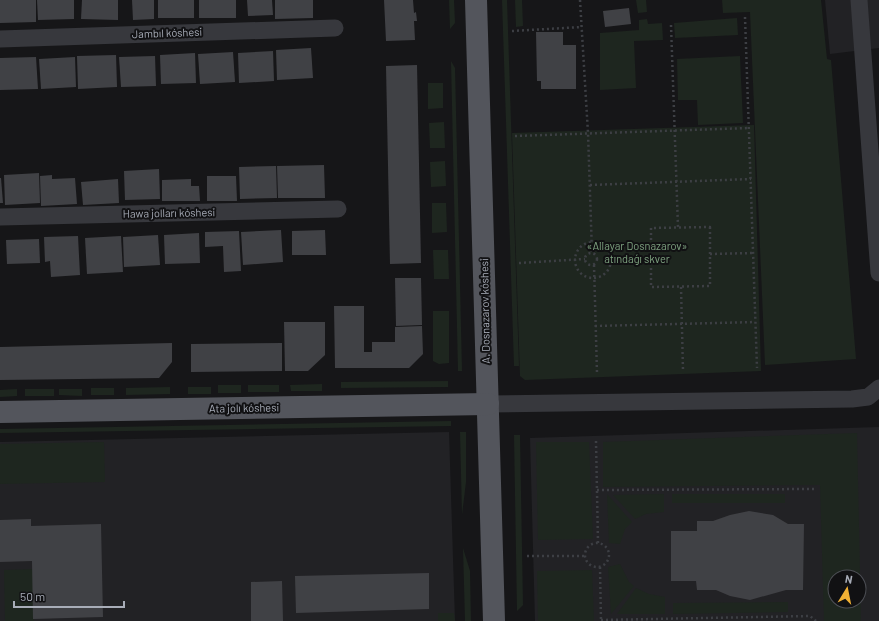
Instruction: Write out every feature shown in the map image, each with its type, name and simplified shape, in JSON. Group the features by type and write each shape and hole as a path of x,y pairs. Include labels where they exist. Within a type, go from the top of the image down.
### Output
{"main road":[{"name":"A. Dosnazarov kóshesi","path":"476,0 494,621"},
{"name":"Ata jolı kóshesi","path":"0,412 488,404"}],"street":[{"path":"859,0 879,273"},
{"name":"Jambıl kóshesi","path":"0,39 335,28"},
{"name":"Hawa jolları kóshesi","path":"0,217 338,209"},
{"path":"488,404 852,399 868,396 879,388"}],"path":[{"path":"580,0 588,134 592,253 597,258 594,265 593,278 597,373"},
{"path":"745,17 757,368"},
{"path":"671,25 678,227"},
{"path":"512,31 582,27"},
{"path":"515,136 749,128"},
{"path":"590,185 751,179"},
{"path":"710,227 710,254 710,286 651,287 651,228 710,227"},
{"path":"592,241 603,244 607,248 611,259 608,270 599,277 593,278 588,277 578,271 574,260 578,249 586,242 592,241"},
{"path":"585,259 588,254 592,253"},
{"path":"710,254 753,253"},
{"path":"611,259 651,258"},
{"path":"519,263 585,259"},
{"path":"585,259 588,264 594,265"},
{"path":"681,287 683,372"},
{"path":"595,326 756,322"},
{"path":"596,441 598,543"},
{"path":"597,490 814,490"},
{"path":"598,543 606,546 610,552 606,563 600,567 588,563 585,556 585,551 590,545 598,543"},
{"path":"527,556 585,556"},
{"path":"600,567 601,620 810,616 816,621"}],"shaded area":[{"path":"825,0 879,0 879,48 830,54"},
{"path":"879,427 879,621 535,621 530,438"},
{"path":"449,432 455,621 0,621 0,442"}],"green space":[{"path":"449,0 454,0 455,23 450,29"},
{"path":"502,0 507,0 519,366 514,366"},
{"path":"515,0 522,0 523,26 516,27"},
{"path":"636,0 646,0 647,12 638,13"},
{"path":"722,0 821,0 827,59 831,60 856,359 765,365 750,12 723,13"},
{"path":"737,18 738,35 675,38 674,23"},
{"path":"647,19 648,24 662,23 663,40 634,41 636,88 600,90 600,33 639,30 639,20"},
{"path":"740,56 743,123 698,125 697,100 678,100 677,59"},
{"path":"451,61 455,68 462,371 458,371"},
{"path":"428,83 443,83 443,108 428,109"},
{"path":"444,122 445,148 430,148 429,123"},
{"name":"«Allayar Dosnazarov» atındaǵı skver","path":"754,125 761,371 525,380 520,376 512,133"},
{"path":"445,161 446,186 431,187 430,162"},
{"path":"432,203 446,203 447,232 432,233"},
{"path":"433,250 448,250 449,279 434,279"},
{"path":"433,311 449,311 449,363 439,364 433,361"},
{"path":"448,381 448,387 341,388 341,382"},
{"path":"322,384 322,391 291,391 290,385"},
{"path":"218,385 241,385 241,393 218,393"},
{"path":"248,385 279,385 279,392 248,392"},
{"path":"170,387 170,394 126,395 126,388"},
{"path":"188,387 211,387 211,394 188,394"},
{"path":"91,388 114,388 114,395 91,395"},
{"path":"17,389 17,396 0,397 0,390"},
{"path":"25,389 54,389 54,396 25,396"},
{"path":"59,389 82,389 82,396 59,395"},
{"path":"451,421 451,426 0,433 0,429"},
{"path":"460,432 466,432 466,482 462,515"},
{"path":"857,433 860,569 827,569 827,609 861,609 861,621 824,621 820,485 603,487 603,442"},
{"path":"514,435 520,435 523,605 517,611"},
{"path":"104,442 105,482 0,484 0,444"},
{"path":"536,442 589,442 593,539 538,540"},
{"path":"607,494 632,522 625,529 620,544 609,543"},
{"path":"664,494 664,512 646,514 635,519 613,495"},
{"path":"672,494 785,494 785,503 672,503"},
{"path":"463,548 470,571 471,621 465,621"},
{"path":"620,564 629,582 634,586 611,614 608,567"},
{"path":"34,569 34,621 5,621 4,570"},
{"path":"592,570 594,621 538,621 537,571"},
{"path":"636,588 649,594 665,597 665,614 617,614"},
{"path":"788,602 788,612 673,614 673,603"},
{"path":"438,613 454,613 455,621 438,621"}],"building":[{"path":"0,0 36,0 36,22 0,23"},
{"path":"37,0 74,0 74,19 38,20"},
{"path":"82,0 118,0 118,20 81,19"},
{"path":"132,0 154,0 154,19 133,20"},
{"path":"158,0 194,0 194,18 158,18"},
{"path":"199,0 236,0 236,18 199,18"},
{"path":"247,0 272,0 273,15 248,16"},
{"path":"275,0 313,0 313,18 275,19"},
{"path":"384,0 413,0 414,13 416,12 417,21 414,21 415,40 386,41"},
{"path":"629,8 631,24 605,27 603,11"},
{"path":"536,32 563,32 563,45 576,45 576,89 541,89 541,81 537,81"},
{"path":"311,48 313,78 277,80 276,50"},
{"path":"273,51 274,81 239,83 238,53"},
{"path":"233,52 235,82 200,84 198,54"},
{"path":"195,53 196,83 161,84 160,55"},
{"path":"116,55 117,87 78,89 77,56"},
{"path":"155,56 156,86 121,87 119,57"},
{"path":"36,57 38,89 0,90 0,58"},
{"path":"75,57 76,87 41,89 39,59"},
{"path":"417,65 421,263 390,264 386,66"},
{"path":"324,165 325,198 278,198 277,166"},
{"path":"276,166 277,198 240,199 239,167"},
{"path":"159,169 160,199 125,200 124,171"},
{"path":"39,173 40,203 5,205 4,175"},
{"path":"52,175 52,179 75,178 77,204 41,206 40,176"},
{"path":"207,176 236,176 237,201 207,201"},
{"path":"1,178 3,203 0,203"},
{"path":"118,179 119,203 83,205 81,182"},
{"path":"191,179 191,186 199,186 200,201 162,201 162,180"},
{"path":"281,230 283,262 243,265 241,232"},
{"path":"325,230 326,255 292,255 292,231"},
{"path":"239,231 241,271 224,272 223,246 205,247 205,232"},
{"path":"199,233 200,263 165,264 164,235"},
{"path":"158,235 160,265 124,267 123,237"},
{"path":"78,236 80,275 51,277 50,261 45,262 44,237"},
{"path":"121,236 123,272 87,274 85,238"},
{"path":"39,239 40,263 7,264 6,240"},
{"path":"395,278 421,278 422,325 396,326"},
{"path":"334,306 364,306 364,352 372,352 372,342 395,342 395,327 422,326 423,354 409,368 335,368"},
{"path":"284,322 325,322 325,355 308,371 285,371"},
{"path":"172,343 172,362 159,378 0,380 0,347"},
{"path":"282,343 282,371 191,372 191,344"},
{"path":"749,511 773,515 788,524 804,524 803,590 786,590 750,600 730,596 716,590 697,590 696,581 671,581 671,531 697,531 697,521 713,521 730,515"},
{"path":"31,519 31,526 101,524 103,617 33,619 32,561 0,562 0,520"},
{"path":"429,573 429,609 296,613 295,576"},
{"path":"282,581 283,621 251,621 251,582"}]}
